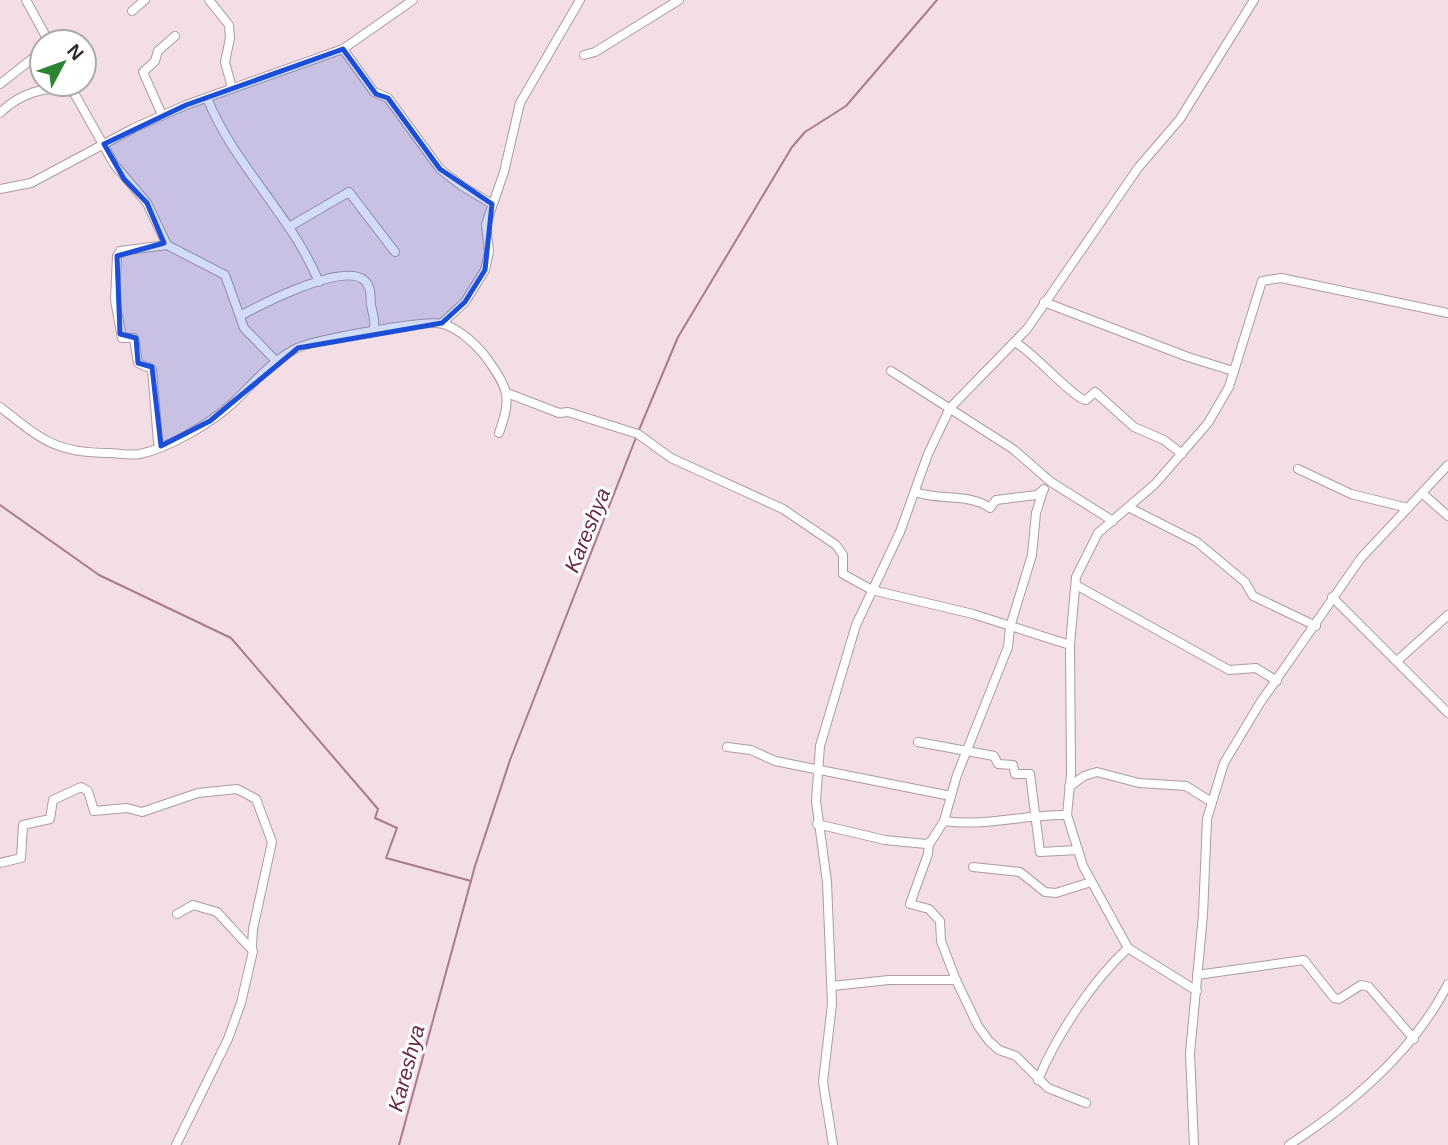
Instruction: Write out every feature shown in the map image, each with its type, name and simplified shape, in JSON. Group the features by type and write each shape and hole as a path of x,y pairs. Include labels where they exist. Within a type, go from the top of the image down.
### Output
{"street":[{"path":"26,0 41,28"},
{"path":"132,11 145,0"},
{"path":"209,0 229,25 230,38 225,62 232,88"},
{"path":"0,189 31,183 162,116 343,49 413,0"},
{"path":"442,323 465,302 485,270 489,253 485,235 492,204 504,172 520,103 580,0"},
{"path":"584,55 595,52 679,0"},
{"path":"833,1145 823,1082 831,1030 832,986 827,882 822,835 817,824 820,746 856,625 900,533 950,408 1016,343 1138,169 1180,119 1254,0"},
{"path":"162,116 143,72 155,61 158,51 175,36"},
{"path":"343,49 374,92 388,98 435,163 462,187 492,204"},
{"path":"0,84 28,62"},
{"path":"0,113 4,103 28,94"},
{"path":"77,98 124,179 147,203 167,245"},
{"path":"207,98 243,167 289,227 318,282"},
{"path":"289,227 349,192 395,252"},
{"path":"161,446 158,442 152,369 138,363 134,338 122,338 115,300 117,256 120,251 167,245 225,275 247,332 276,361"},
{"path":"240,316 281,295 318,282 358,276 367,282 376,321 373,332"},
{"path":"1197,990 1139,958 1128,948 1091,882 1067,815 1070,645 1076,577 1098,533 1130,508 1208,423 1229,387 1246,340 1259,286 1270,278 1448,313"},
{"path":"1044,302 1188,357 1233,371"},
{"path":"0,407 37,436 74,453 130,455 161,446 210,421 276,361 298,348 373,332 442,323 456,330 487,359 507,393 509,404 499,433"},
{"path":"1016,343 1050,370 1077,398 1086,400 1095,392 1100,394 1108,406 1134,427 1164,440 1182,454"},
{"path":"891,371 1013,449 1050,482 1112,521"},
{"path":"507,393 559,413 568,412 618,425 638,434 671,458 772,503 835,545 843,555 843,575 872,590 973,614 1070,645"},
{"path":"1194,1145 1190,1053 1210,801 1233,745 1316,626 1332,597 1361,558 1448,465"},
{"path":"1298,469 1350,494 1408,508"},
{"path":"1050,482 1043,491 1036,513 1032,555 1010,627 1008,647 966,751 944,821 929,843 928,854 910,904 929,909 940,920 941,942 956,980 978,1026 989,1041 999,1049 1016,1056 1038,1080 1058,1093 1086,1103"},
{"path":"915,492 945,500 975,499 990,508 996,500 1012,500 1043,491"},
{"path":"1423,494 1448,516"},
{"path":"1130,508 1197,542 1245,582 1253,596 1316,626"},
{"path":"1076,585 1230,670 1256,668 1277,681"},
{"path":"1332,597 1448,713"},
{"path":"1397,660 1448,615"},
{"path":"918,742 993,756 998,764 1013,765 1015,774 1030,774 1040,852 1078,850"},
{"path":"727,747 751,750 775,761 951,796"},
{"path":"1069,787 1084,776 1097,772 1139,783 1186,786 1210,801"},
{"path":"0,863 21,858 23,825 50,819 53,800 81,787 88,791 94,811 127,808 142,812 198,793 240,789 258,801 272,842 253,929 253,960 228,1039 176,1145"},
{"path":"944,821 989,824 1035,814 1067,815"},
{"path":"817,824 885,840 929,843"},
{"path":"973,867 1020,872 1045,892 1056,893 1091,882"},
{"path":"177,914 194,905 211,909 222,916 252,946"},
{"path":"1038,1080 1060,1035 1114,961 1128,948"},
{"path":"1197,975 1304,960 1334,998 1339,999 1362,985 1369,987 1414,1039"},
{"path":"832,986 889,980 956,980"},
{"path":"1290,1145 1355,1095 1414,1039 1448,984"}],"highlighted area":[{"path":"343,49 376,94 388,98 440,169 492,204 485,270 465,302 442,323 298,348 210,421 161,446 152,367 138,363 136,338 120,334 117,256 164,243 147,203 124,179 104,144 186,105"}],"waterway":[{"name":"Kareshya","path":"639,430 678,337 792,147 805,132 846,106 937,0"},
{"name":"Kareshya","path":"399,1145 475,866 510,760 637,435"},
{"path":"0,505 99,575 231,638 378,809 375,818 397,828 386,858 471,881"}]}
